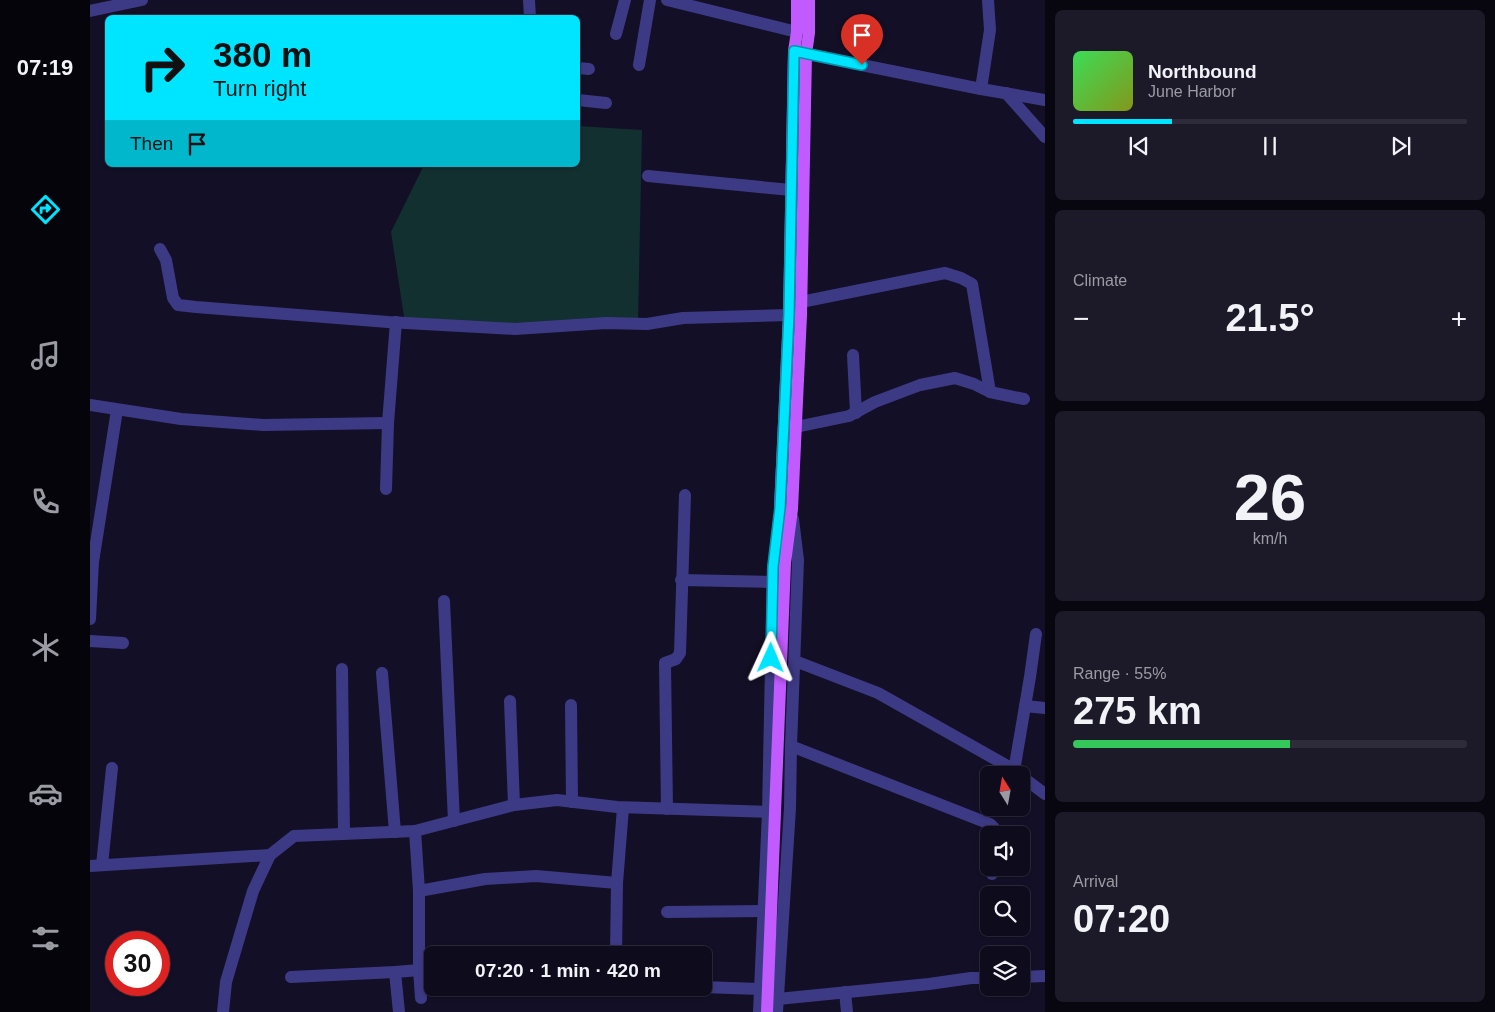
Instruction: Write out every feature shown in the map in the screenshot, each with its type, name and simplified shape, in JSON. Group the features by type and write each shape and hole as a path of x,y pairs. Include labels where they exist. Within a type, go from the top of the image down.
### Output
{"main road":[{"path":"786,508 796,427 801,302 800,53 797,32 797,0"},
{"path":"767,1012 785,563 791,190 800,53 809,33 809,0"}],"street":[{"path":"90,11 142,0"},
{"path":"530,0 530,15"},
{"path":"616,34 625,0"},
{"path":"639,65 650,0"},
{"path":"667,0 797,32"},
{"path":"981,89 990,30 988,0"},
{"path":"800,53 1045,100"},
{"path":"1006,93 1045,138"},
{"path":"580,100 606,103"},
{"path":"648,176 791,190"},
{"path":"160,249 166,260 173,298 178,305 196,307 515,329 606,323 647,324 683,318 789,314"},
{"path":"801,302 945,273 961,278 972,284 990,392"},
{"path":"386,489 388,423 396,322"},
{"path":"853,355 856,413"},
{"path":"796,427 849,416 875,402 920,385 954,378 974,384 990,392 1024,399"},
{"path":"90,406 182,419 262,424 388,423"},
{"path":"90,619 93,562 117,410"},
{"path":"667,809 665,663 676,659 680,653 681,580 686,495"},
{"path":"759,1012 768,812 772,582 773,567 786,508"},
{"path":"777,1012 790,808 798,560 786,508"},
{"path":"681,580 772,582"},
{"path":"444,601 454,821"},
{"path":"1020,766 1025,706 1036,634"},
{"path":"90,641 123,643"},
{"path":"795,660 878,694 1005,766"},
{"path":"342,669 344,834"},
{"path":"382,672 396,832"},
{"path":"510,701 514,805"},
{"path":"572,705 572,802"},
{"path":"1025,706 1045,708"},
{"path":"791,746 992,826"},
{"path":"112,768 96,866 270,855"},
{"path":"1030,782 1045,794"},
{"path":"223,1012 226,982 254,890 270,855 294,836 415,831 514,805 557,800 623,808 768,812"},
{"path":"616,946 616,883 623,808"},
{"path":"415,831 424,946"},
{"path":"420,890 484,879 536,876 616,883"},
{"path":"668,912 764,911"},
{"path":"291,977 424,969"},
{"path":"395,972 399,1012"},
{"path":"1030,977 1045,976"},
{"path":"778,999 980,978"},
{"path":"422,998 424,984"},
{"path":"712,987 760,989"},
{"path":"845,992 847,1012"}],"green space":[{"path":"580,126 642,130 638,323 405,323 391,232 423,167 580,167"}],"route":[{"path":"771,658 773,567 780,508 789,314 794,51 862,65"}]}
